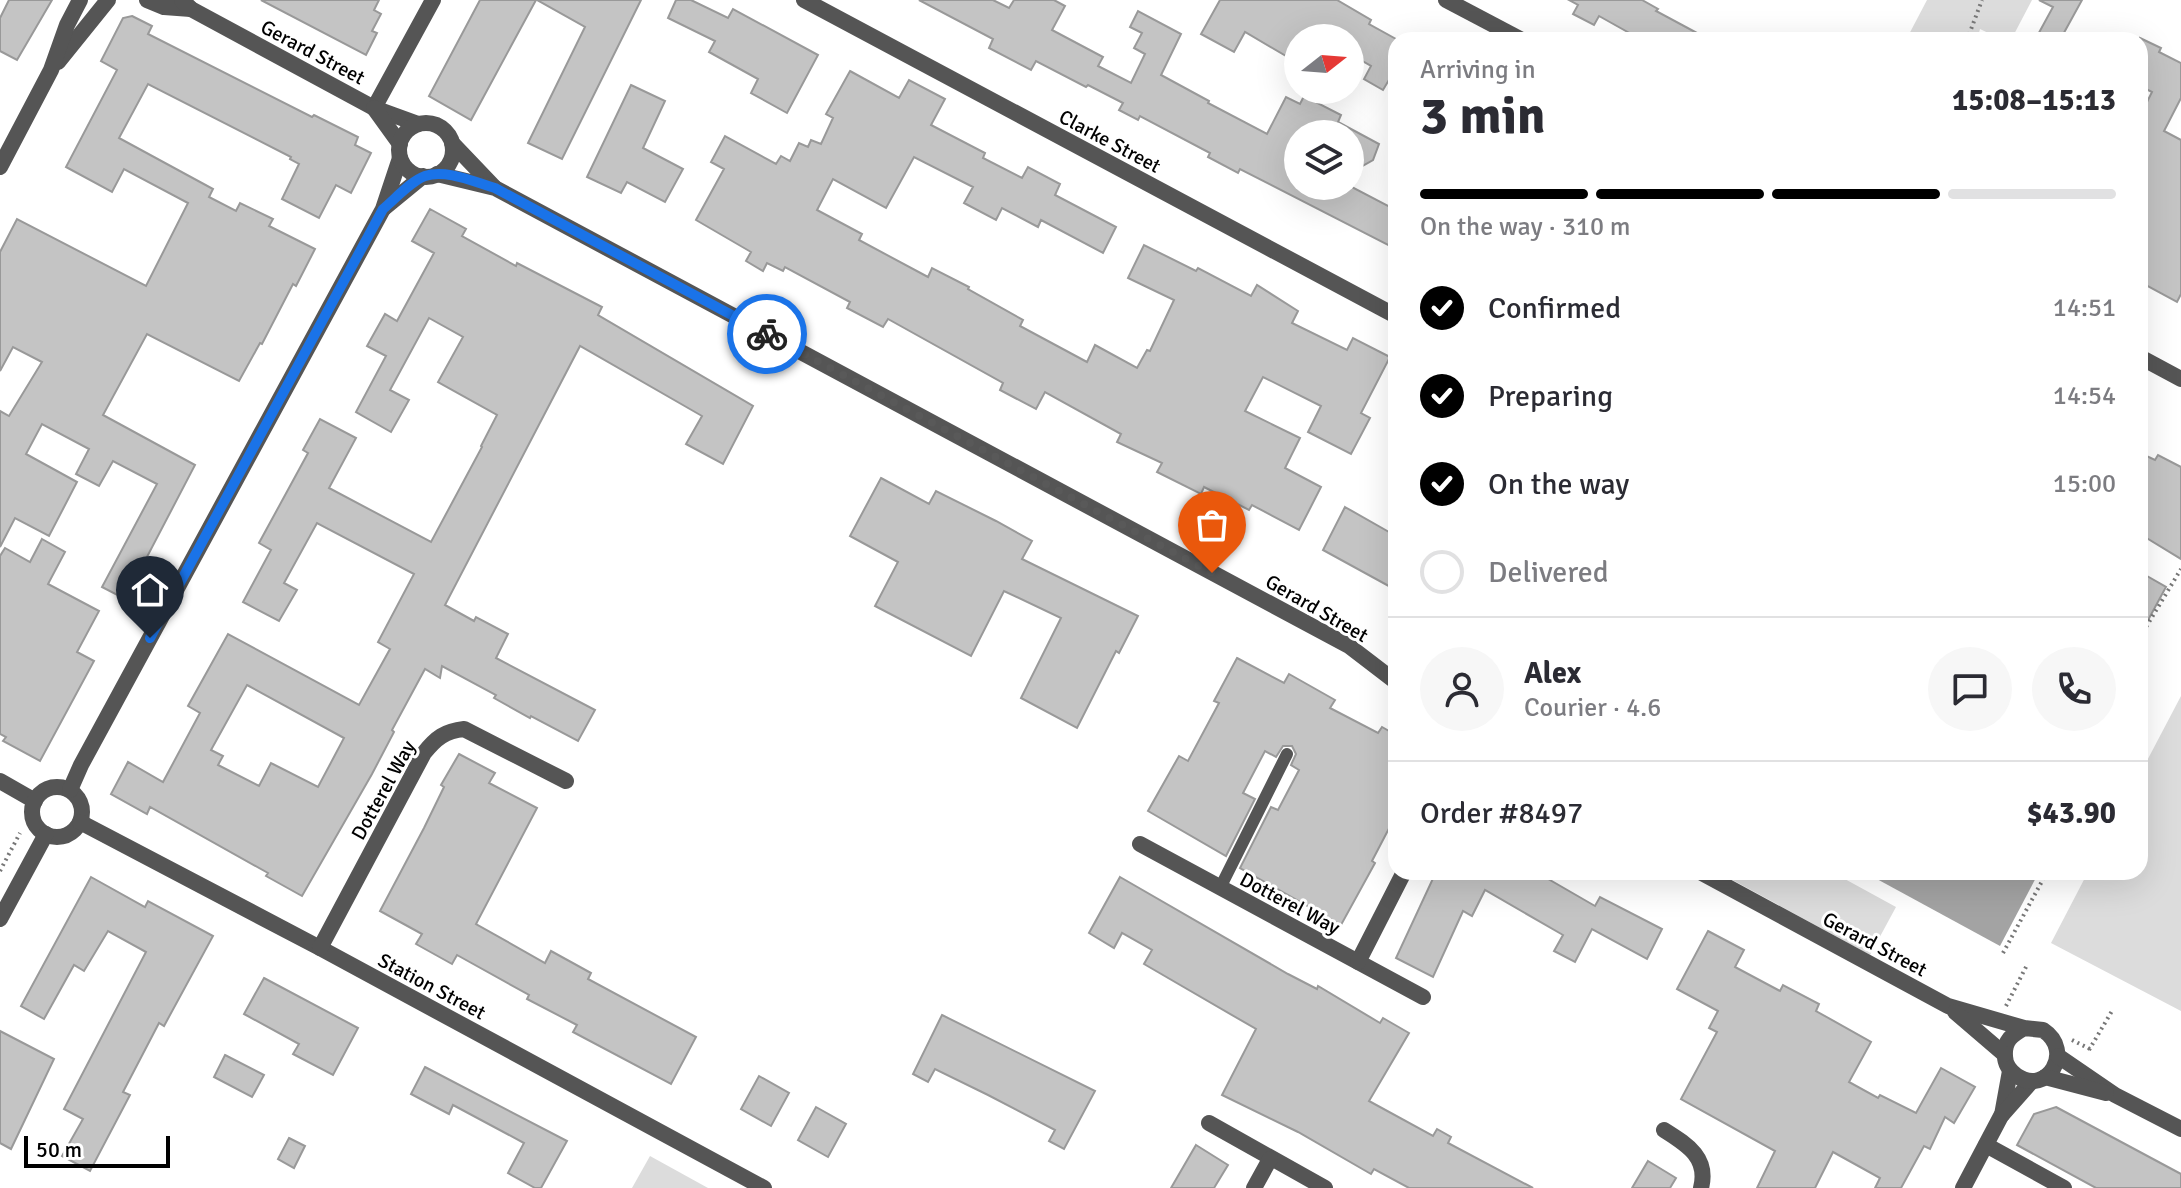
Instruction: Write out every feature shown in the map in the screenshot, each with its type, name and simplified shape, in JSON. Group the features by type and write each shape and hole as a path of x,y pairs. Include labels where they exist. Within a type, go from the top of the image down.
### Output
{"street":[{"path":"0,167 51,70 67,25 80,0"},
{"path":"51,70 108,0"},
{"name":"Gerard Street","path":"147,0 164,7 186,5 374,108 418,124"},
{"path":"374,108 433,0"},
{"name":"Clarke Street","path":"804,0 1388,312"},
{"path":"1446,0 1507,32"},
{"name":"Gerard Street","path":"374,108 400,151"},
{"path":"70,790 383,209 406,131 427,123 443,129 452,143 450,161 383,209"},
{"name":"Gerard Street","path":"452,143 495,188"},
{"path":"400,151 410,171 430,175"},
{"name":"Gerard Street","path":"430,175 495,188 1349,646 1388,676"},
{"path":"2148,361 2181,379"},
{"name":"Dotterel Way","path":"320,948 424,753 448,731 464,729 566,781"},
{"path":"0,781 35,801"},
{"path":"46,790 70,790 80,801 80,822 62,837 46,834 34,820 35,801 46,790"},
{"name":"Station Street","path":"80,822 764,1188"},
{"path":"0,919 46,834"},
{"name":"Dotterel Way","path":"1140,844 1423,997"},
{"path":"1358,962 1400,880"},
{"name":"Gerard Street","path":"1715,880 1948,1006 2004,1054"},
{"name":"Gerard Street","path":"1948,1006 2024,1028"},
{"path":"1963,1188 2001,1116 2010,1071 2004,1054 2005,1043 2024,1028 2033,1028 2049,1035 2056,1045 2058,1056 2055,1066 2001,1116"},
{"path":"2058,1056 2115,1095 2181,1129"},
{"path":"2010,1071 2024,1081 2038,1080 2115,1095"},
{"path":"1209,1123 1325,1188"},
{"path":"1664,1130 1697,1154 1701,1166 1701,1188"},
{"path":"1986,1145 2064,1188"},
{"path":"1254,1188 1270,1159"}],"lane":[{"path":"1220,888 1287,754"}],"path":[{"path":"1970,32 1982,0"},
{"path":"2148,623 2181,569"},
{"path":"0,871 20,833"},
{"path":"2003,953 2043,880"},
{"path":"2003,1012 2027,965"},
{"path":"2084,1056 2112,1011"}],"shaded area":[{"path":"1927,0 2032,0 2015,32 1986,32 1980,29 1979,32 1910,32"},
{"path":"2181,696 2181,1011 2051,943 2084,880 2148,880 2148,759"},
{"path":"1733,880 1847,880 1896,907 1870,955"},
{"path":"1879,880 2035,880 2000,946"},
{"path":"650,1156 708,1188 632,1188"}],"building":[{"path":"9,0 52,0 17,60 0,51 0,18"},
{"path":"261,0 379,0 374,10 381,14 372,31 377,33 366,55"},
{"path":"480,0 536,0 471,120 429,96"},
{"path":"537,0 641,0 562,159 528,143 585,27"},
{"path":"676,0 691,0 728,18 733,9 818,55 787,113 751,93 758,79 709,52 715,41 668,18"},
{"path":"919,0 993,0 1009,8 1014,0 1054,0 1065,6 1052,30 1103,57 1098,66 1131,83 1145,54 1134,48 1142,33 1130,27 1138,11 1181,34 1161,75 1267,134 1284,101 1284,104 1320,104 1341,115 1339,120 1284,120 1284,192 1240,169 1238,173 1208,157 1210,153 1140,116 1138,120 1119,110 1123,103 1088,85 1086,87 1036,61 1031,70 989,48 993,39"},
{"path":"1220,0 1337,0 1371,20 1369,24 1388,35 1388,82 1383,90 1364,79 1371,66 1364,62 1364,24 1284,24 1284,55 1245,32 1234,52 1201,34"},
{"path":"1569,0 1642,0 1695,32 1628,32 1599,16 1594,25 1573,14 1578,5"},
{"path":"2039,0 2082,0 2064,32 2039,32 2053,7"},
{"path":"132,16 152,26 148,34 358,137 355,145 371,153 351,193 336,185 319,218 282,199 299,164 291,157 148,84 119,138 213,189 209,197 236,211 240,203 273,219 269,226 315,249 239,381 147,334 103,415 195,465 125,599 102,587 157,484 113,461 99,486 76,474 89,449 42,424 26,454 77,482 49,536 15,518 0,547 0,411 9,416 42,362 13,347 0,371 0,252 17,219 146,286 188,203 124,169 112,192 66,167 117,70 101,61 123,18"},
{"path":"2148,42 2161,48 2159,52 2181,63 2181,98 2164,131 2181,140 2181,294 2177,302 2148,286 2148,100 2152,92 2148,90"},
{"path":"850,71 899,98 909,80 945,99 931,125 985,153 983,158 1022,178 1028,167 1060,184 1055,195 1116,227 1103,253 1041,220 1038,227 1002,208 996,220 964,203 973,187 914,157 886,208 833,179 817,210 862,234 859,240 928,277 932,268 969,287 1023,320 1020,326 1087,362 1095,345 1137,368 1147,350 1150,351 1174,300 1128,278 1144,245 1196,271 1198,268 1251,296 1257,285 1298,311 1292,323 1347,350 1353,338 1388,356 1361,413 1370,418 1351,454 1308,432 1321,406 1263,377 1245,411 1300,438 1285,468 1321,487 1299,530 1252,505 1249,510 1204,487 1201,494 1157,472 1162,463 1117,442 1121,434 1045,392 1036,409 1000,390 1003,383 888,319 883,327 847,308 850,302 785,267 783,271 767,263 763,271 746,261 751,252 696,220 724,169 711,162 725,136 776,164 781,156 790,161 799,143 808,147 811,140 821,144 833,118 826,114"},
{"path":"631,85 665,101 643,148 683,169 665,202 627,182 621,193 587,177"},
{"path":"1364,136 1379,144 1373,160 1364,165"},
{"path":"1364,193 1388,206 1388,245 1300,200 1364,200"},
{"path":"430,209 466,229 462,236 602,307 598,315 753,406 723,464 686,444 702,416 580,346 445,605 474,621 476,617 508,634 496,658 595,710 578,741 530,718 494,698 496,695 442,666 440,678 425,669 372,774 302,896 266,876 268,873 150,807 147,814 111,794 128,762 163,782 200,713 188,706 228,634 359,705 390,649 378,642 414,574 317,523 284,583 297,590 279,621 243,602 271,550 259,543 308,453 303,450 320,419 356,438 329,488 431,542 497,415 438,382 463,337 429,318 390,390 409,400 391,432 356,412 386,356 367,346 385,314 397,321 434,253 412,241","holes":["247,685 344,738 318,787 271,763 259,786 218,765 223,756 211,750"]},
{"path":"2158,455 2181,467 2181,559 2148,539 2148,457 2155,460"},
{"path":"881,478 929,504 936,491 996,521 1032,541 1022,559 1138,616 1119,653 1116,651 1077,728 1021,698 1061,618 1004,591 971,656 875,606 898,562 850,536"},
{"path":"1345,507 1388,531 1388,586 1323,550"},
{"path":"42,539 65,552 48,584 99,611 77,652 94,661 40,761 3,741 6,737 0,734 0,556 5,548 30,562"},
{"path":"2148,577 2166,587 2148,620"},
{"path":"1237,658 1284,683 1289,674 1335,700 1330,708 1378,733 1382,727 1388,730 1388,830 1372,861 1375,863 1341,925 1240,868 1271,807 1278,810 1299,770 1291,765 1296,754 1292,746 1283,746 1276,757 1265,751 1243,793 1255,799 1226,856 1148,811 1179,756 1188,761 1219,703 1214,701"},
{"path":"459,754 495,773 489,783 537,808 476,924 545,963 551,951 591,973 588,979 696,1037 671,1084 573,1032 577,1025 527,999 529,995 457,955 452,964 416,944 422,934 380,911"},
{"path":"91,877 145,907 148,901 213,936 164,1026 159,1023 123,1092 130,1095 90,1171 62,1156 83,1119 64,1109 146,952 108,931 84,971 74,965 44,1019 21,1006"},
{"path":"1120,877 1288,974 1317,989 1318,986 1380,1023 1383,1018 1409,1033 1369,1101 1433,1136 1437,1129 1451,1137 1448,1143 1533,1188 1409,1188 1374,1169 1371,1174 1298,1132 1222,1095 1256,1029 1144,964 1152,950 1122,933 1114,948 1089,933"},
{"path":"1432,880 1550,880 1595,906 1600,897 1662,929 1647,959 1592,929 1575,962 1554,951 1563,935 1485,890 1472,916 1463,911 1433,977 1396,958"},
{"path":"1708,931 1744,950 1735,967 1780,991 1783,985 1819,1004 1816,1011 1871,1042 1849,1082 1916,1113 1941,1068 1975,1087 1954,1123 1945,1117 1930,1149 1924,1146 1901,1188 1875,1188 1880,1178 1833,1152 1815,1188 1757,1188 1775,1151 1681,1099 1717,1032 1709,1028 1718,1011 1677,989"},
{"path":"264,978 358,1028 333,1075 293,1054 299,1044 244,1014"},
{"path":"942,1015 1095,1091 1064,1149 1049,1141 1055,1130 988,1095 935,1069 928,1082 913,1074"},
{"path":"0,1031 54,1059 11,1149 0,1143"},
{"path":"225,1055 264,1075 252,1097 214,1077"},
{"path":"425,1067 567,1141 541,1188 535,1188 508,1173 524,1143 453,1105 449,1114 411,1094"},
{"path":"759,1076 789,1093 771,1126 741,1109"},
{"path":"816,1107 846,1124 828,1157 798,1140"},
{"path":"2056,1107 2181,1174 2181,1188 2096,1188 2017,1145 2034,1114"},
{"path":"289,1138 305,1146 294,1168 278,1159"},
{"path":"1196,1145 1228,1165 1214,1188 1171,1188"},
{"path":"1648,1161 1676,1178 1670,1188 1632,1188"}],"way so far":[{"path":"767,334 1212,573"}],"route":[{"path":"150,638 383,209 423,176 450,176 495,188 767,334"}]}
